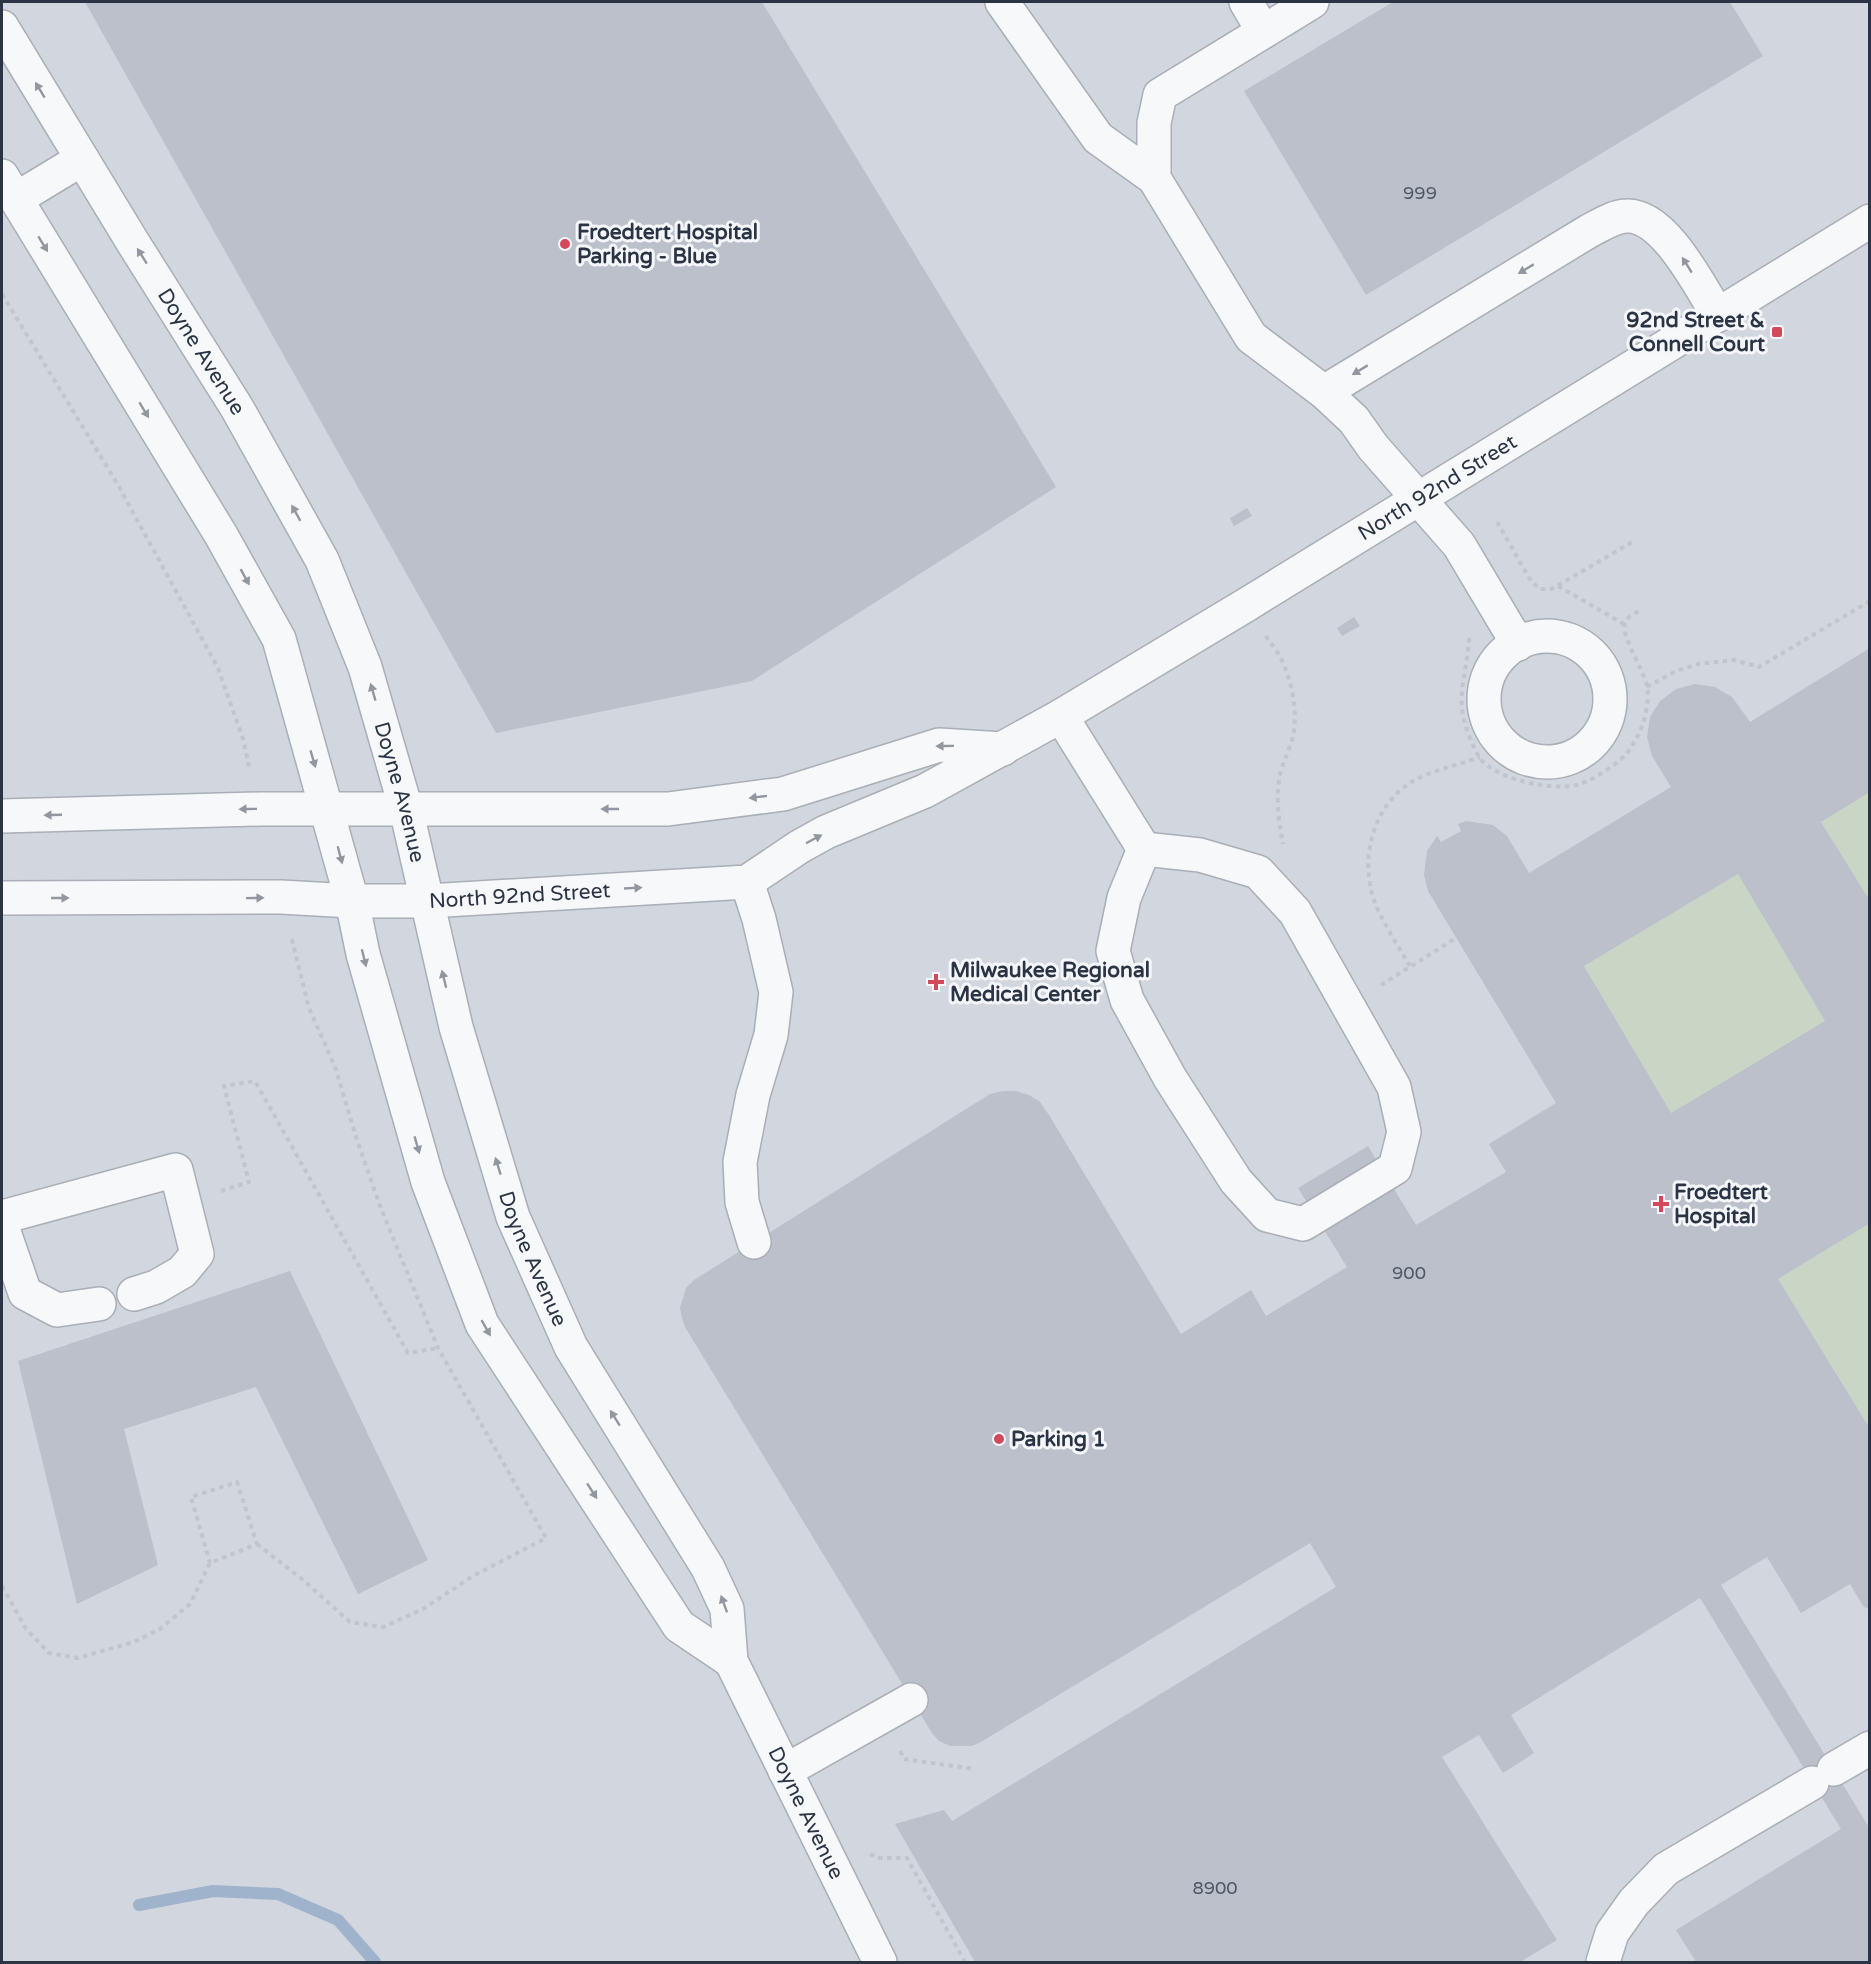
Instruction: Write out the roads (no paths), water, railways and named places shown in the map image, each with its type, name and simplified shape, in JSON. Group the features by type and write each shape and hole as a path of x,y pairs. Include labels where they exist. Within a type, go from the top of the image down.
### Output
{"street":[{"path":"1002,2 1098,138 1154,178 1251,337 1324,392 1354,420 1373,447 1459,545 1518,644"},
{"path":"1246,2 1287,12"},
{"path":"1154,178 1154,123 1160,95 1287,12"},
{"name":"Doyne Avenue","path":"2,27 237,408 322,560 365,667 406,809 456,1027 513,1217 571,1347 708,1568 727,1609 731,1661 880,1962"},
{"path":"82,159 9,188 221,535 279,639 352,900 363,954 428,1182 482,1324 679,1626 731,1661"},
{"path":"1324,392 1579,237 1616,218 1628,216 1641,218 1668,239 1683,258 1718,315"},
{"name":"North 92nd Street","path":"2,898 281,897 428,900 747,882 826,832 926,791 1061,716 1869,221"},
{"path":"1061,716 1144,849"},
{"path":"2,816 327,809 668,809 783,794 939,745 1003,748"},
{"path":"1144,849 1200,855 1258,872 1295,912 1394,1087 1404,1132 1395,1168 1303,1224 1267,1215 1236,1181 1170,1078 1127,1000 1113,951 1124,898 1144,849"},
{"path":"747,882 759,919 776,992 771,1035 753,1095 740,1162 742,1202 754,1242"},
{"path":"2,1217 176,1170 197,1254 182,1272 156,1287 134,1294"},
{"path":"2,1226 25,1293 57,1310 99,1304"},
{"path":"785,1772 911,1700"},
{"path":"1603,1962 1612,1934 1634,1902 1666,1869 1869,1748"}],"waterway":[{"path":"139,1905 213,1891 278,1894 338,1920 375,1962"}],"place":[{"name":"Froedtert Hospital Parking - Blue","path":"565,244"},
{"name":"92nd Street & Connell Court","path":"1777,332"},
{"name":"Milwaukee Regional Medical Center","path":"936,982"},
{"name":"Froedtert Hospital","path":"1661,1204"},
{"name":"Parking 1","path":"999,1439"}]}
